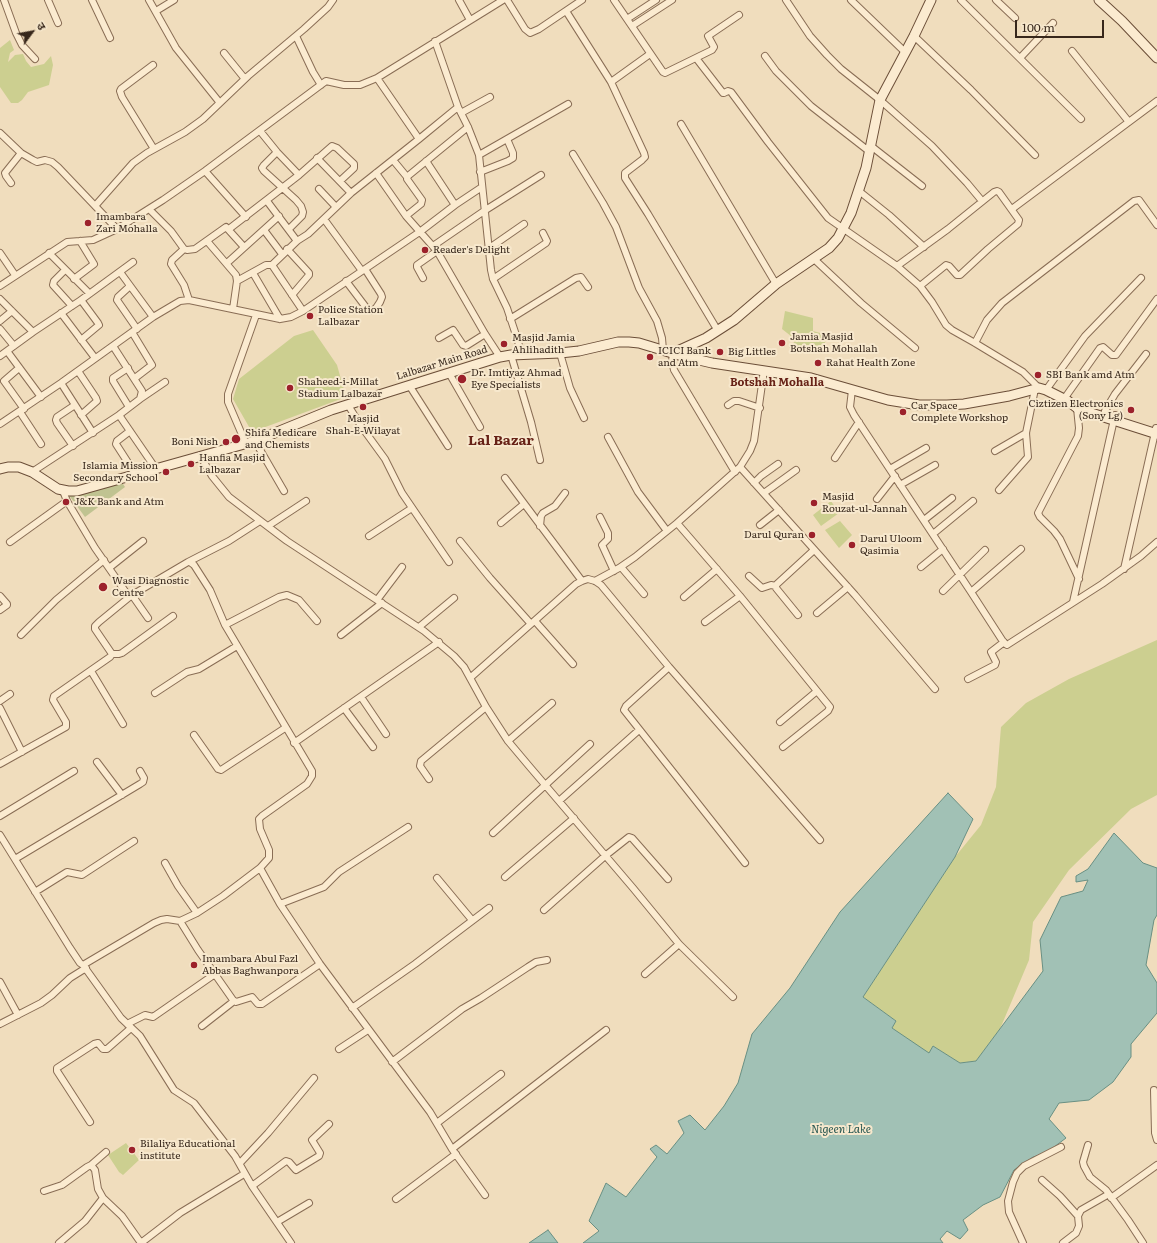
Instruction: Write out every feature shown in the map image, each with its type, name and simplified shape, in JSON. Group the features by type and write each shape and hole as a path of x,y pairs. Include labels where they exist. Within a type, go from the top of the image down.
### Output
{"main road":[{"path":"673,353 689,347 718,331 734,320 776,284 829,248 838,238 851,213 859,191 871,149 880,100 914,36 930,0"},
{"path":"1099,0 1122,21 1157,58"},
{"name":"Lalbazar Main Road","path":"63,491 77,491 251,442 315,416 500,357 579,351 618,342 639,343 712,363 811,378 888,400 919,405 947,406 1009,396 1040,389"},
{"path":"1040,389 1066,400 1077,408 1114,417 1156,431"},
{"path":"1066,400 1074,401 1105,411 1114,417"},
{"path":"0,469 19,467 32,472 63,491"}],"street":[{"path":"48,0 58,23"},
{"path":"92,0 110,38"},
{"path":"149,0 176,48 220,103"},
{"path":"156,11 174,0"},
{"path":"94,206 133,163 154,149 185,132 296,36 328,7 333,0"},
{"path":"459,0 470,20"},
{"path":"0,286 67,242 93,240 116,230 205,171 326,81 344,85 360,85 378,78 435,41 503,0"},
{"path":"507,0 525,30 530,33 539,29 582,0"},
{"path":"614,0 663,72 713,49 714,47 708,38 709,34 740,15"},
{"path":"627,19 656,0"},
{"path":"632,26 672,0"},
{"path":"786,0 810,36 827,55 841,69 880,100 932,146 982,201"},
{"path":"851,0 905,52"},
{"path":"961,0 1081,119"},
{"path":"996,0 1015,18"},
{"path":"4,1 22,45 35,59"},
{"path":"566,11 611,82 644,154 645,157 625,173 625,178 718,331"},
{"path":"1020,58 1053,23"},
{"path":"296,36 320,85"},
{"path":"914,36 971,90 1035,155"},
{"path":"435,41 459,110 479,155 488,249 493,279 510,319 518,341 521,355"},
{"path":"1072,51 1129,122"},
{"path":"224,53 245,79"},
{"path":"611,82 650,54"},
{"path":"765,56 776,71 811,106 922,186"},
{"path":"696,58 723,93 728,91 731,92 828,218 897,266 920,286 946,325 952,330 1023,372 1040,389"},
{"path":"153,65 120,91 122,97 154,149"},
{"path":"378,78 419,139"},
{"path":"237,281 266,265 272,265 287,249 308,234 351,193 419,139 459,110 490,97"},
{"path":"1012,210 1157,101"},
{"path":"479,155 568,104"},
{"path":"681,124 776,284"},
{"path":"407,177 468,128"},
{"path":"260,131 277,152 299,175"},
{"path":"0,133 22,153 33,160 37,162 45,160 52,162 58,167 116,230"},
{"path":"480,172 513,158 513,153 507,139"},
{"path":"229,229 267,201 332,146 335,146 354,164 354,168 340,181"},
{"path":"277,152 262,168 301,206 303,212 302,216 289,230"},
{"path":"11,183 5,173 22,153"},
{"path":"573,154 616,227 639,288 657,321 662,338 663,350"},
{"path":"317,158 351,193"},
{"path":"393,160 407,177 422,200 421,204 406,216"},
{"path":"426,161 455,205"},
{"path":"205,171 246,216"},
{"path":"376,173 406,216 421,231 435,249 500,357"},
{"path":"423,278 417,265 435,249 484,210 541,175"},
{"path":"0,424 41,397 153,317 180,301 189,300 280,319 291,317 303,311 421,231 482,187"},
{"path":"319,190 336,207"},
{"path":"859,191 890,215 924,247"},
{"path":"897,266 924,247 982,201 997,191 999,192 1020,222 960,275 957,275 947,265 920,286"},
{"path":"975,343 987,320 1002,303 1134,201 1139,200 1157,225"},
{"path":"267,201 297,241"},
{"path":"149,209 171,231 184,249 191,251 207,241 224,227 229,229 244,247"},
{"path":"227,263 279,216"},
{"path":"324,219 381,294 382,297 376,308 372,311 368,310 346,281"},
{"path":"488,249 524,224"},
{"path":"264,230 282,254"},
{"path":"493,279 546,243 547,241 543,233"},
{"path":"207,241 236,275 237,281 233,308"},
{"path":"74,279 94,264 80,242"},
{"path":"184,249 172,260 171,264 184,285 189,300"},
{"path":"287,249 309,272 309,275 292,295"},
{"path":"0,253 15,276"},
{"path":"49,253 89,293"},
{"path":"814,259 861,303 915,348"},
{"path":"0,356 133,262"},
{"path":"272,265 303,311"},
{"path":"66,270 54,281 53,285 72,306"},
{"path":"120,272 153,317"},
{"path":"253,273 280,319"},
{"path":"510,319 576,278 581,277 588,286"},
{"path":"999,490 1028,457 1026,433 1040,389 1085,336 1141,278"},
{"path":"130,286 118,297 117,300 152,365 135,378"},
{"path":"0,299 33,332"},
{"path":"1066,400 1100,348 1103,347 1112,355 1116,355 1157,299"},
{"path":"81,300 99,325 81,340"},
{"path":"0,321 12,311"},
{"path":"61,313 95,358"},
{"path":"256,315 228,394 228,402 251,442 284,491"},
{"path":"0,329 14,346"},
{"path":"439,338 453,330 463,345 466,346 485,334"},
{"path":"113,346 142,391 140,399"},
{"path":"7,351 41,397"},
{"path":"560,353 572,394 584,418"},
{"path":"673,353 674,370 738,469 764,493 935,689"},
{"path":"1105,411 1115,394 1146,354"},
{"path":"511,355 531,422 540,460"},
{"path":"19,368 4,381 41,444"},
{"path":"128,368 113,378 113,381 129,408"},
{"path":"78,370 97,401 81,415"},
{"path":"595,581 621,567 635,557 677,523 738,469 750,451 754,441 760,408 764,370"},
{"path":"449,373 480,427"},
{"path":"32,472 93,433 165,382"},
{"path":"61,383 93,433"},
{"path":"409,385 448,446"},
{"path":"852,390 850,407 859,422 1007,645 1124,569 1157,542"},
{"path":"728,404 734,401 739,401 760,408"},
{"path":"72,446 56,420 75,405"},
{"path":"348,405 385,459 398,486 412,508 450,562"},
{"path":"1077,408 1079,428 1078,436 1038,513 1060,539 1079,579"},
{"path":"119,415 156,469"},
{"path":"1072,602 1079,579 1114,417"},
{"path":"835,458 859,422"},
{"path":"130,431 117,441 116,444 136,475"},
{"path":"1124,569 1156,431"},
{"path":"995,451 1026,433"},
{"path":"608,437 638,492 667,531"},
{"path":"890,469 926,448"},
{"path":"201,457 212,476 229,497 288,541 379,602 420,627 454,656 464,667 486,707 508,741 679,944 733,997"},
{"path":"754,483 778,464"},
{"path":"900,485 935,465"},
{"path":"764,493 796,470"},
{"path":"877,500 895,476"},
{"path":"505,478 582,581"},
{"path":"63,491 67,501 109,568 127,594 132,596 148,618"},
{"path":"540,526 541,516 543,513 555,506 565,492"},
{"path":"924,520 952,498"},
{"path":"10,542 67,501"},
{"path":"268,526 306,501"},
{"path":"933,534 973,501"},
{"path":"501,523 524,504"},
{"path":"369,536 412,508"},
{"path":"760,526 779,510"},
{"path":"600,517 608,533 608,539 602,545 614,571"},
{"path":"112,654 96,632 95,626 99,622 132,596 229,541 260,521"},
{"path":"677,523 740,596 829,705 830,709 783,747"},
{"path":"109,568 143,541"},
{"path":"460,541 490,578 573,664"},
{"path":"921,567 943,549"},
{"path":"971,592 1021,549"},
{"path":"776,586 814,550"},
{"path":"943,591 985,550"},
{"path":"20,635 56,600 104,560"},
{"path":"0,1024 41,1003 84,967 161,920 180,921 197,913 260,868 270,855 260,829 259,819 307,784 312,776 312,772 225,625 210,590 194,565 190,562"},
{"path":"341,635 379,602 402,567"},
{"path":"621,567 644,594"},
{"path":"684,597 717,569"},
{"path":"749,576 762,588 771,585 776,586"},
{"path":"470,678 582,581 588,579 595,581 601,585 669,667 820,840"},
{"path":"776,586 776,588 798,615"},
{"path":"817,613 848,588"},
{"path":"225,625 279,597 287,595 299,600 317,621"},
{"path":"0,596 7,604 0,610"},
{"path":"706,622 740,596"},
{"path":"420,627 454,598"},
{"path":"0,764 66,727 66,722 53,700 54,696 91,671 112,654 116,655 122,653 173,616"},
{"path":"294,743 438,642"},
{"path":"968,679 995,665 996,662 991,652 1004,642"},
{"path":"155,693 187,672 199,669 237,646"},
{"path":"669,667 624,708 639,730 745,863"},
{"path":"91,671 123,724"},
{"path":"780,722 817,691"},
{"path":"0,701 10,694"},
{"path":"361,697 386,734"},
{"path":"508,741 552,703"},
{"path":"429,779 420,766 421,761 486,707"},
{"path":"0,708 22,752"},
{"path":"344,708 373,746"},
{"path":"194,735 218,769 221,770 285,728"},
{"path":"559,801 639,730"},
{"path":"493,833 590,744"},
{"path":"97,762 122,795"},
{"path":"0,816 74,771"},
{"path":"15,859 143,782 144,778 140,771"},
{"path":"504,877 574,818"},
{"path":"280,904 324,887 339,872 408,827"},
{"path":"0,835 80,963 121,1018 146,1044 174,1090 194,1103 240,1163 244,1174 289,1242"},
{"path":"544,910 605,856 629,837 632,838 668,879"},
{"path":"35,892 67,872 82,875 134,841"},
{"path":"0,851 7,847"},
{"path":"165,863 178,886 197,913"},
{"path":"260,868 280,904 320,964 437,1123 454,1151 485,1195"},
{"path":"437,878 472,920"},
{"path":"352,1008 415,964 489,908"},
{"path":"180,921 214,974 234,1001"},
{"path":"645,974 679,944"},
{"path":"392,1062 462,1009 482,998 536,962 548,960"},
{"path":"202,1026 234,1001 238,1002 252,996 258,1004 262,1004 320,964"},
{"path":"90,1122 57,1071 57,1068 94,1044 98,1043 105,1050 129,1026 143,1015 153,1017 214,974"},
{"path":"0,982 18,1015"},
{"path":"339,1048 368,1030"},
{"path":"396,1199 606,1030"},
{"path":"437,1123 501,1074"},
{"path":"240,1163 268,1133 314,1078"},
{"path":"1154,1090 1157,1140"},
{"path":"252,1186 286,1161 289,1162 296,1170 319,1156 320,1153 312,1140 329,1124"},
{"path":"1088,1145 1083,1162 1090,1177 1110,1196 1143,1243"},
{"path":"1024,1243 1009,1212 1008,1201 1013,1182 1017,1173 1024,1166 1061,1147"},
{"path":"44,1191 62,1185 91,1165 106,1152"},
{"path":"91,1165 95,1170 98,1189 103,1198 122,1216 141,1243 180,1213 244,1174"},
{"path":"1078,1216 1084,1208 1110,1196 1157,1165"},
{"path":"1042,1180 1060,1196 1078,1216 1079,1226 1076,1233 1063,1243"},
{"path":"59,1243 79,1228 103,1198"},
{"path":"276,1222 309,1203"}],"green space":[{"path":"10,40 14,50 10,53 8,62 15,55 23,54 31,67 44,64 51,56 53,65 49,85 28,92 18,103 11,103 0,87 0,48"},
{"path":"785,311 813,318 813,331 827,335 822,354 808,350 806,353 789,348 796,340 782,329"},
{"name":"Shaheed-i-Millat Stadium Lalbazar","path":"313,330 337,365 346,397 252,432 233,399 239,379 294,336"},
{"path":"121,481 125,487 85,517 68,494"},
{"path":"831,501 839,513 821,526 813,515"},
{"path":"840,521 852,535 839,548 825,530"},
{"path":"1157,640 1157,795 1131,809 1069,870 1033,922 1029,960 1000,1029 976,1061 960,1063 933,1046 929,1054 892,1028 896,1021 863,997 955,857 981,825 996,787 1001,727 1026,703 1069,679"},
{"path":"126,1143 139,1160 123,1175 119,1172 108,1155"}],"water":[{"name":"Nigeen Lake","path":"948,793 973,819 955,857 863,997 896,1021 892,1028 929,1053 933,1046 960,1063 976,1061 1043,971 1040,940 1061,897 1083,891 1088,880 1076,882 1076,876 1088,869 1114,833 1143,863 1157,868 1157,915 1154,920 1146,965 1157,983 1157,1013 1131,1044 1131,1057 1113,1082 1089,1100 1059,1103 1049,1119 1066,1138 1046,1153 1033,1157 1014,1170 1000,1197 983,1205 963,1220 968,1230 960,1239 947,1231 940,1239 943,1243 583,1243 599,1231 589,1221 606,1183 626,1197 657,1157 650,1149 656,1145 667,1154 684,1133 678,1121 690,1115 705,1130 724,1106 738,1083 752,1034 790,988 840,912"},
{"path":"548,1230 558,1243 529,1243"}],"place":[{"name":"Imambara Zari Mohalla","path":"88,223"},
{"name":"Reader's Delight","path":"425,250"},
{"name":"Police Station Lalbazar","path":"310,316"},
{"name":"Jamia Masjid Botshah Mohallah","path":"782,343"},
{"name":"Masjid Jamia Ahlihadith","path":"504,344"},
{"name":"Big Littles","path":"720,352"},
{"name":"ICICI Bank and Atm","path":"650,357"},
{"name":"Rahat Health Zone","path":"818,363"},
{"name":"SBI Bank amd Atm","path":"1038,375"},
{"name":"Dr. Imtiyaz Ahmad Eye Specialists","path":"462,379"},
{"name":"Shaheed-i-Millat Stadium Lalbazar","path":"290,388"},
{"name":"Masjid Shah-E-Wilayat","path":"363,407"},
{"name":"Ciztizen Electronics (Sony Lg)","path":"1131,410"},
{"name":"Car Space Complete Workshop","path":"903,412"},
{"name":"Shifa Medicare and Chemists","path":"236,439"},
{"name":"Boni Nish","path":"226,442"},
{"name":"Hanfia Masjid Lalbazar","path":"191,464"},
{"name":"Islamia Mission Secondary School","path":"166,472"},
{"name":"J&K Bank and Atm","path":"66,502"},
{"name":"Masjid Rouzat-ul-Jannah","path":"814,503"},
{"name":"Darul Quran","path":"812,535"},
{"name":"Darul Uloom Qasimia","path":"852,545"},
{"name":"Wasi Diagnostic Centre","path":"103,587"},
{"name":"Imambara Abul Fazl Abbas Baghwanpora","path":"194,965"},
{"name":"Bilaliya Educational institute","path":"132,1150"}],"district":[{"name":"Botshah Mohalla","path":"777,383"},
{"name":"Lal Bazar","path":"501,441"}]}
